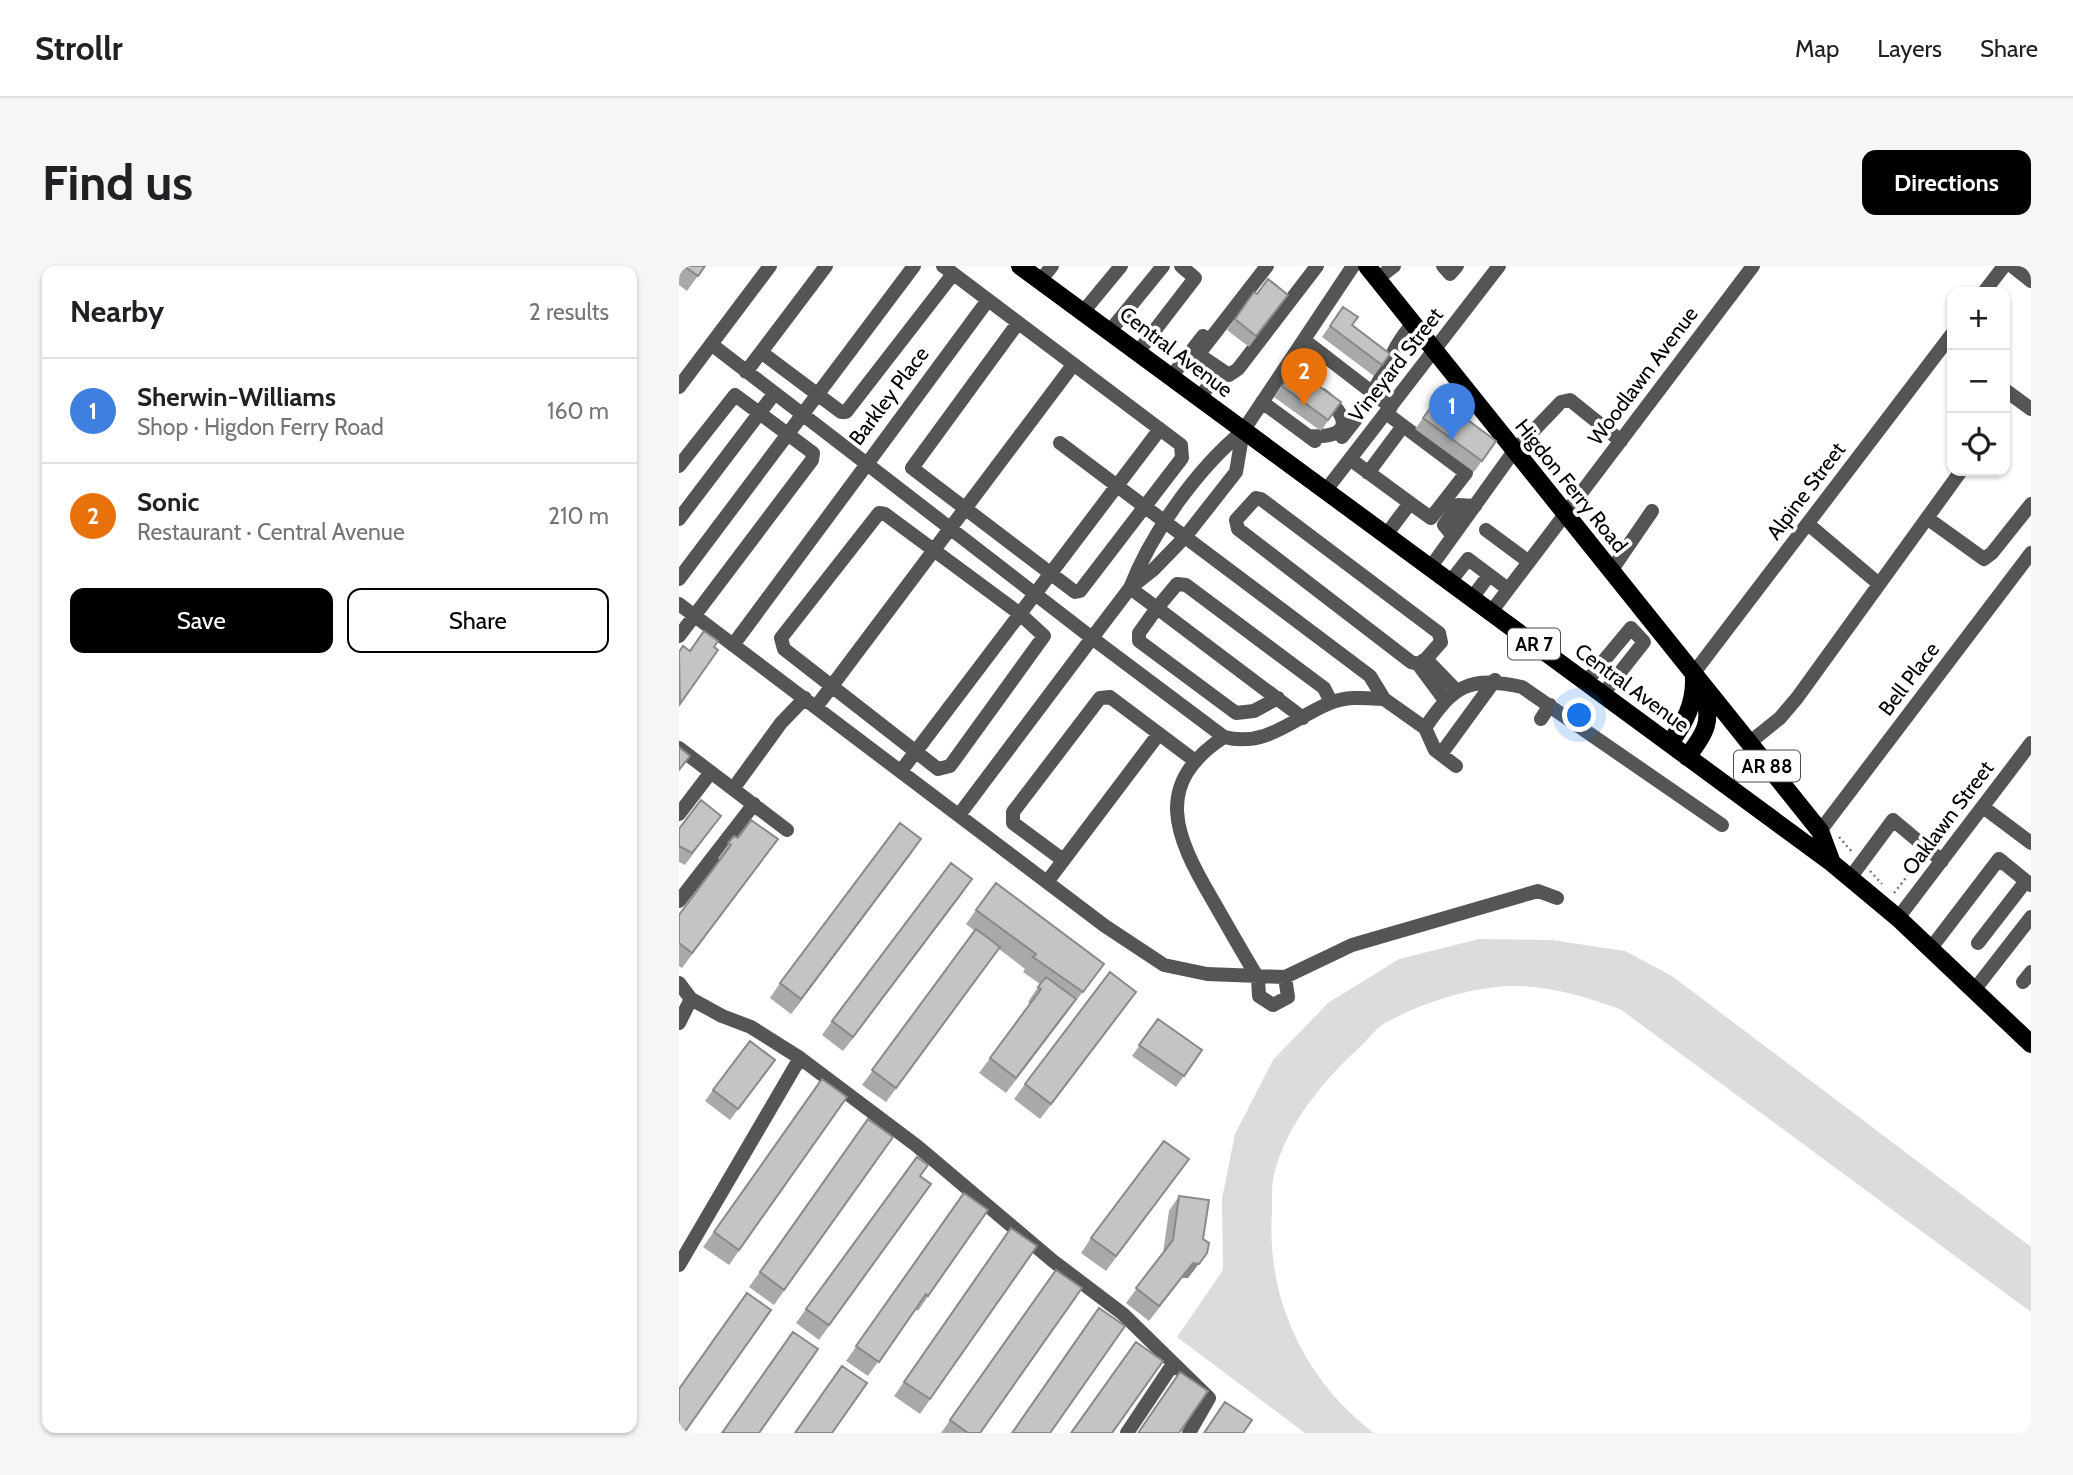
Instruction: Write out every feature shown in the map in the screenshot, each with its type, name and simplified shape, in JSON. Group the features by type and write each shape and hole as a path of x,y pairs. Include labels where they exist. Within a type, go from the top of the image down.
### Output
{"main road":[{"name":"Central Avenue","path":"1020,266 1832,863 1899,918 2031,1044"},
{"name":"Higdon Ferry Road","path":"1372,273 1693,674"},
{"path":"1670,743 1688,715 1695,695 1693,674"},
{"path":"1687,757 1707,731 1709,719 1707,705 1693,674"},
{"name":"AR 88","path":"1693,674 1823,827 1832,863"}],"street":[{"path":"679,387 770,266"},
{"path":"746,372 825,266"},
{"path":"679,579 914,266"},
{"path":"1040,281 1052,266"},
{"path":"1083,312 1121,266"},
{"path":"1110,331 1163,266"},
{"path":"1138,352 1195,278 1181,266"},
{"path":"1171,377 1257,266"},
{"path":"1267,266 1201,351 1205,360 1220,372 1229,375 1238,369 1317,266"},
{"path":"1205,360 1206,353 1230,320 1275,266"},
{"path":"959,815 1129,588 1141,559 1165,522 1220,450 1243,431 1262,402 1300,375 1304,340 1353,266"},
{"path":"1372,273 1394,266"},
{"path":"1443,266 1450,274 1457,266"},
{"name":"Vineyard Street","path":"1326,490 1499,266"},
{"name":"Woodlawn Avenue","path":"1491,612 1753,266"},
{"path":"1988,287 2004,266"},
{"path":"2012,266 2031,281"},
{"path":"761,352 841,412 851,410 948,270 1181,445 1182,458 1080,591 1075,592 915,471 913,464 1018,323"},
{"name":"Barkley Place","path":"711,344 867,464 988,300"},
{"path":"1372,393 1390,366 1398,340 1412,325"},
{"path":"1304,340 1372,393 1403,426 1466,473 1431,518 1350,460"},
{"name":"Alpine Street","path":"1693,674 1947,346"},
{"path":"733,789 781,723 832,687 1073,365"},
{"path":"1199,398 1220,372"},
{"path":"1300,375 1373,430"},
{"path":"1300,375 1339,410 1343,420 1341,429 1331,437 1308,436"},
{"path":"2010,393 2031,409"},
{"path":"679,520 775,394"},
{"path":"679,466 731,397 739,396 810,449 812,460 679,636"},
{"path":"1430,568 1514,451 1566,400 1570,400 1621,441"},
{"path":"1262,402 1318,443 1335,443 1357,418"},
{"path":"1368,473 1403,426"},
{"path":"901,771 1160,429"},
{"path":"1129,588 1154,569 1185,537 1236,472 1243,431"},
{"path":"1060,443 1370,676 1384,699 1425,728 1441,754 1456,766"},
{"path":"733,645 867,464 949,530 1224,737 1241,741 1268,736 1331,702 1359,697 1384,699"},
{"path":"1749,743 1780,718 1797,698 1957,476"},
{"path":"1422,662 1441,642 1439,633 1261,499 1251,501 1236,520 1238,529 1422,662 1450,695"},
{"path":"1386,535 1410,503"},
{"path":"1927,518 1984,559 1993,553 2031,504"},
{"path":"1611,571 1652,511"},
{"path":"885,514 1020,614 1042,632 1042,643 950,766 944,770 784,649 781,638 874,516 885,514"},
{"path":"1808,524 1879,584"},
{"path":"1486,530 1529,562"},
{"name":"Bell Place","path":"1823,827 2031,553"},
{"path":"1450,582 1468,559 1508,589"},
{"path":"1472,598 1489,575"},
{"path":"1277,698 1254,711 1236,713 1139,641 1139,633 1177,584 1186,585 1324,688 1331,702"},
{"path":"1129,588 1303,718"},
{"path":"679,604 1134,947 1164,964 1207,974 1285,977 1352,945 1538,891 1557,898"},
{"path":"1586,682 1631,628 1644,642 1603,694"},
{"path":"787,685 804,665"},
{"path":"1425,728 1450,695 1495,680 1522,687 1722,825"},
{"path":"1441,754 1495,680"},
{"path":"1063,860 1013,823 1013,812 1100,698 1110,697 1194,760"},
{"path":"1541,719 1550,705"},
{"path":"1556,729 1565,715"},
{"path":"873,750 889,730"},
{"path":"1047,882 1158,735"},
{"path":"1224,737 1194,760 1182,780 1177,800 1179,830 1194,869 1258,978 1259,996 1273,1005 1288,997 1285,977"},
{"name":"Oaklawn Street","path":"1899,918 2031,743"},
{"path":"679,748 787,830"},
{"path":"679,814 711,772"},
{"path":"679,901 754,804"},
{"path":"1983,807 2031,843"},
{"path":"1850,878 1893,820 1942,861"},
{"path":"1931,948 1999,859 2029,883 1978,943"},
{"path":"1975,989 2031,917"},
{"path":"679,983 691,999 722,1016 751,1027 800,1058 918,1146 1053,1261 1123,1314 1209,1398 1189,1433"},
{"path":"679,1023 691,999"},
{"path":"679,1265 800,1058"},
{"path":"1127,1433 1173,1364"}],"path":[{"path":"1823,827 1893,895 1952,819"}],"shaded area":[{"path":"1479,939 1552,940 1625,951 1672,976 2031,1247 2031,1312 1620,1009 1539,987 1479,989 1430,1003 1385,1023 1321,1088 1287,1138 1272,1184 1272,1244 1283,1306 1295,1336 1328,1389 1374,1433 1305,1433 1177,1337 1223,1270 1222,1199 1235,1134 1273,1060 1328,1003 1399,959"}],"building":[{"path":"684,266 705,266 698,276"},
{"path":"1268,279 1288,295 1256,336 1235,319 1254,292 1257,294"},
{"path":"1343,307 1358,317 1352,325 1390,354 1382,365 1330,326"},
{"path":"1298,369 1322,383 1320,387 1341,402 1328,420 1282,386"},
{"path":"1438,398 1496,441 1482,461 1423,418"},
{"path":"704,631 718,641 714,647 718,650 680,704 679,652 683,646 690,651"},
{"path":"679,747 690,756 679,770"},
{"path":"701,800 721,816 692,853 679,846 679,829"},
{"path":"751,820 778,839 692,953 679,943 679,915 731,845 728,843 734,836 738,838"},
{"path":"900,823 921,839 801,999 780,983"},
{"path":"951,863 972,879 853,1037 832,1021"},
{"path":"996,883 1104,964 1083,992 1033,957 1036,954 976,910"},
{"path":"976,929 1000,947 896,1088 872,1070"},
{"path":"1110,972 1136,992 1051,1104 1025,1084"},
{"path":"1046,977 1076,999 1016,1078 990,1058 1041,989 1038,987"},
{"path":"1158,1019 1202,1050 1184,1076 1139,1045"},
{"path":"750,1041 775,1060 738,1109 713,1090"},
{"path":"822,1079 847,1097 739,1250 714,1232"},
{"path":"868,1119 893,1137 784,1290 760,1272"},
{"path":"1164,1141 1189,1159 1116,1256 1091,1238"},
{"path":"917,1157 928,1165 920,1176 931,1184 829,1325 806,1309"},
{"path":"964,1193 988,1210 879,1362 856,1346"},
{"path":"1179,1196 1209,1200 1203,1239 1209,1243 1207,1253 1199,1264 1193,1263 1159,1306 1136,1288 1173,1240"},
{"path":"1011,1228 1037,1246 930,1399 904,1382"},
{"path":"1056,1270 1082,1288 980,1433 968,1433 950,1420"},
{"path":"747,1293 771,1310 684,1433 679,1433 679,1389"},
{"path":"1099,1308 1125,1326 1050,1433 1012,1433"},
{"path":"793,1332 818,1349 759,1433 722,1433"},
{"path":"1136,1342 1163,1361 1112,1433 1071,1433"},
{"path":"842,1366 867,1383 832,1433 795,1433"},
{"path":"1180,1372 1208,1391 1179,1433 1138,1433"},
{"path":"1225,1402 1252,1420 1243,1433 1204,1433"}],"place":[{"name":"Sonic","path":"1304,406"},
{"name":"Sherwin-Williams","path":"1452,441"}]}
